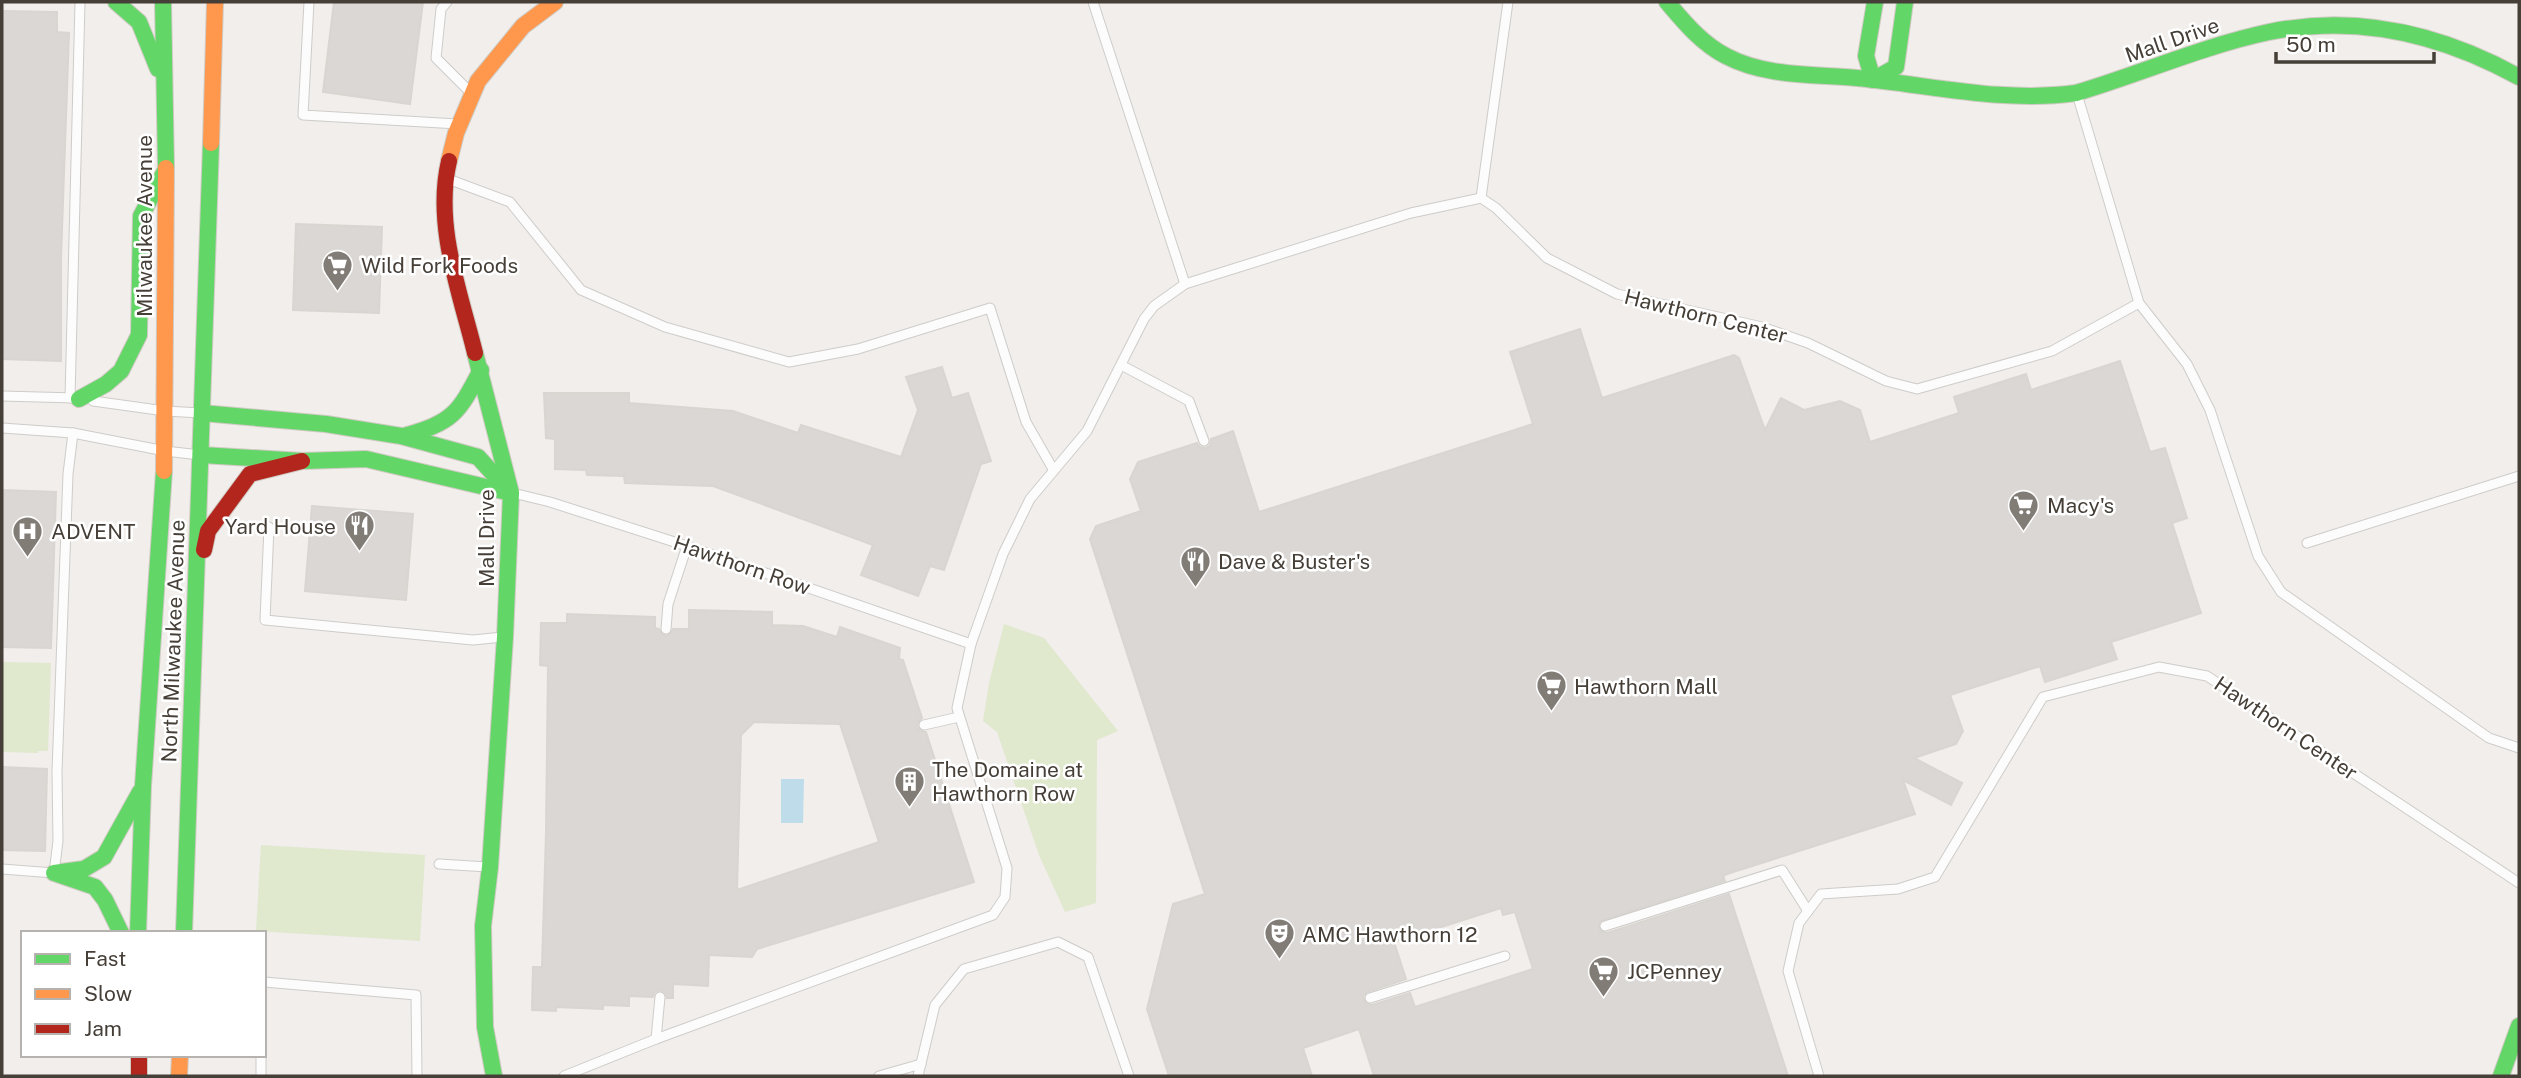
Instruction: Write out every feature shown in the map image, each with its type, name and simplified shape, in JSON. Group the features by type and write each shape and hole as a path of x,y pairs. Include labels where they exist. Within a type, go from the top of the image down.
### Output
{"street":[{"path":"116,2 139,22 164,82"},
{"name":"Milwaukee Avenue","path":"163,2 166,169 164,451"},
{"name":"North Milwaukee Avenue","path":"184,931 216,2"},
{"name":"Mall Drive","path":"494,1076 485,1014 483,926 490,867 505,637 511,493 450,254 444,211 446,178 460,124 478,81 537,7 555,2"},
{"name":"Mall Drive","path":"1667,2 1691,30 1717,51 1734,60 1772,70 2000,97 2049,98 2076,93 2237,40 2305,26 2351,24 2435,38 2467,49 2519,77"},
{"path":"1875,2 1866,56 1873,80 1896,67 1905,2"},
{"path":"74,398 106,384 121,371 139,335 141,216 166,169"},
{"path":"401,436 440,426 460,412 481,370"},
{"path":"202,413 326,424 401,436 478,457 511,493"},
{"name":"North Milwaukee Avenue","path":"138,931 143,786 162,538 164,451"},
{"path":"202,455 302,461 366,459 511,493"},
{"path":"195,590 208,531 250,474 302,461"},
{"path":"54,873 84,869 104,857 143,786"},
{"path":"54,873 94,887 105,900 120,931"},
{"path":"2508,1074 2519,1026"},
{"path":"139,1057 139,1076"},
{"path":"179,1076 180,1057"}],"lane":[{"path":"74,398 80,2"},
{"path":"309,2 303,115 460,124"},
{"path":"1093,2 1185,284"},
{"path":"564,1076 656,1039 993,915 1005,897 1006,868 957,708 971,644 1003,554 1030,499 1087,431 1154,306 1185,284 1396,218 1481,198 1508,2"},
{"path":"444,5 436,58 472,94"},
{"path":"2076,93 2139,303 2187,364 2210,410 2258,556 2281,592 2489,738 2519,748"},
{"path":"446,178 510,202 581,290 665,327 789,362 858,349 990,308 1026,422 1053,469"},
{"name":"Hawthorn Center","path":"1481,198 1496,208 1547,258 1617,294 1762,327 1808,343 1886,381 1917,389 2052,351 2139,303"},
{"path":"1121,365 1189,401 1204,441"},
{"path":"2,397 74,398 164,411 202,413"},
{"path":"2,428 73,433 164,451 202,455"},
{"path":"2,869 54,873 58,841 57,772 68,474 73,433"},
{"path":"2307,543 2519,476"},
{"name":"Hawthorn Row","path":"511,493 550,502 687,546 971,644"},
{"path":"269,527 265,620 473,640 505,637"},
{"path":"666,629 668,604 687,546"},
{"name":"Hawthorn Center","path":"1808,911 1821,894 1898,889 1936,877 2043,697 2158,667 2207,676 2519,883"},
{"path":"924,725 959,717"},
{"path":"439,864 490,867"},
{"path":"1605,926 1782,870 1808,911 1799,923 1788,971 1819,1076"},
{"path":"918,1076 935,1005 964,969 1058,942 1088,957 1129,1076"},
{"path":"1370,998 1505,956"},
{"path":"266,982 416,995 417,1076"},
{"path":"656,1039 660,997"},
{"path":"261,1057 261,1076"},
{"path":"879,1076 921,1064"}],"green space":[{"path":"1004,624 1044,638 1118,731 1097,740 1096,903 1065,912 1039,855 997,732 983,721 989,683"},
{"path":"2,662 51,663 48,751 2,752"},
{"path":"261,845 425,855 420,941 256,931"}],"water":[{"path":"781,779 804,779 803,823 781,823"}],"building":[{"path":"334,2 423,2 410,104 323,92"},
{"path":"2,11 57,12 57,32 69,33 61,258 61,361 2,359"},
{"path":"296,224 382,227 379,313 293,310"},
{"name":"Hawthorn Mall","path":"1580,329 1602,398 1734,355 1739,358 1765,430 1781,398 1804,410 1840,401 1860,410 1870,442 1959,413 1954,397 2026,374 2031,390 2120,361 2150,452 2165,448 2187,518 2172,523 2201,613 2111,642 2117,659 2045,682 2040,666 1950,695 1963,731 1956,744 1914,758 1962,783 1951,805 1903,780 1915,814 1727,874 1723,876 1725,881 1599,922 1600,931 1607,933 1729,894 1788,1076 1374,1076 1359,1029 1303,1048 1312,1076 1169,1076 1147,1009 1173,904 1205,894 1090,539 1096,526 1141,511 1130,479 1138,462 1197,443 1206,448 1211,439 1233,431 1259,512 1533,424 1510,352","holes":["1501,908 1503,915 1515,912 1533,969 1415,1007 1410,993 1372,1005 1365,1003 1363,996 1367,992 1406,979 1394,942"]},
{"path":"942,367 952,398 968,393 991,461 981,464 944,570 930,566 918,596 861,575 873,545 713,486 625,483 624,476 587,475 586,470 555,469 555,439 546,438 544,393 629,393 629,403 733,411 798,433 801,425 901,457 918,410 906,377"},
{"path":"2,490 56,492 51,648 2,647"},
{"name":"Yard House","path":"312,506 413,514 406,600 305,591"},
{"name":"The Domaine at Hawthorn Row","path":"689,610 772,612 772,625 803,626 837,637 840,627 900,648 899,659 903,660 922,718 917,727 926,732 974,882 757,949 752,957 709,955 708,986 673,984 673,998 667,998 665,992 660,990 655,992 653,997 629,996 629,1006 532,1010 533,967 542,967 546,832 548,666 540,665 541,623 567,623 567,614 655,617 655,628 666,636 673,629 689,629","holes":["754,722 840,724 879,842 737,890 741,735"]},
{"path":"2,767 47,769 45,851 2,850"}],"traffic: fast":[{"path":"116,2 139,22 158,69"},
{"path":"163,2 166,168"},
{"path":"1667,2 1709,45 1726,56 1757,68 1966,92 2021,96 2076,93 2244,38 2302,27 2334,25 2366,27 2429,39 2459,49 2519,77"},
{"path":"1875,2 1866,56 1873,80 1896,67 1905,2"},
{"path":"184,931 211,143"},
{"path":"79,399 106,384 121,371 139,335 141,216 165,171"},
{"path":"475,353 511,493 505,637 490,867 483,926 485,1027 494,1076"},
{"path":"404,436 444,421 459,407 481,370"},
{"path":"202,413 326,424 401,436 478,457 508,490"},
{"path":"202,455 302,461 366,459 511,493"},
{"path":"138,931 143,786 164,471"},
{"path":"54,873 84,869 104,857 140,792"},
{"path":"57,874 95,887 105,900 120,931"},
{"path":"2501,1076 2519,1026"}],"traffic: slow":[{"path":"211,143 215,2"},
{"path":"449,161 456,133 478,81 523,26 555,2"},
{"path":"164,471 166,168"},
{"path":"179,1076 180,1057"}],"traffic: jam":[{"path":"449,161 445,185 447,234 456,282 475,353"},
{"path":"204,550 208,531 250,474 302,461"},
{"path":"139,1057 139,1076"}],"place":[{"name":"Wild Fork Foods","path":"338,292"},
{"name":"Macy's","path":"2024,532"},
{"name":"Yard House","path":"359,553"},
{"name":"ADVENT","path":"28,558"},
{"name":"Dave & Buster's","path":"1195,588"},
{"name":"Hawthorn Mall","path":"1551,713"},
{"name":"The Domaine at Hawthorn Row","path":"909,808"},
{"name":"AMC Hawthorn 12","path":"1279,961"},
{"name":"JCPenney","path":"1604,998"}]}
